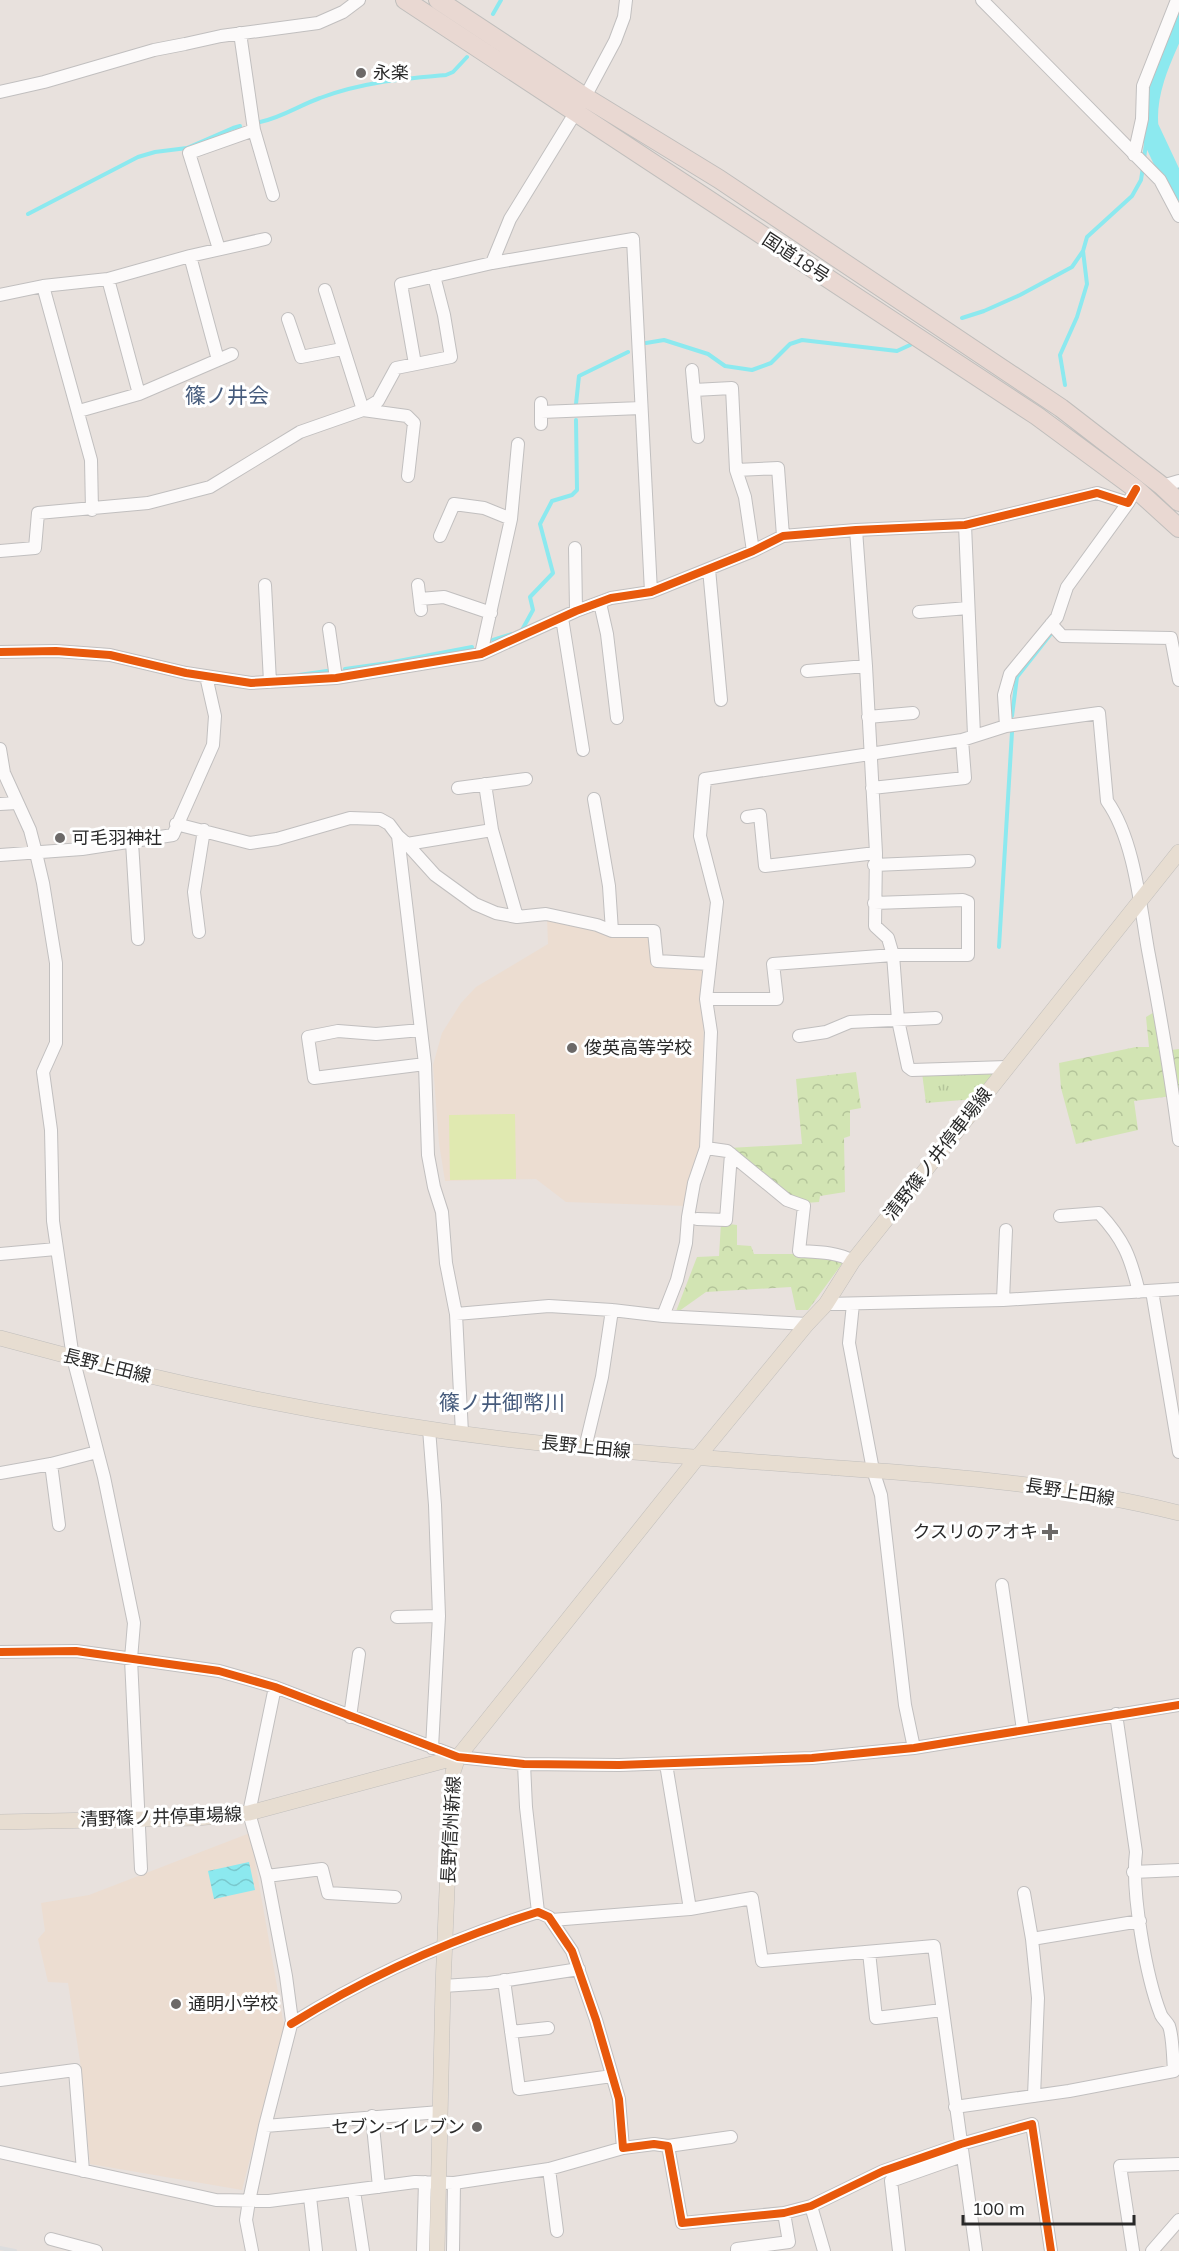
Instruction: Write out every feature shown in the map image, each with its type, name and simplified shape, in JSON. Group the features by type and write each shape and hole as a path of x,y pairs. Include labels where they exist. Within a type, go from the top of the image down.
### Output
{"highway":[{"name":"国道18号","path":"405,0 1037,416 1132,496 1179,528"},
{"name":"国道18号","path":"438,0 585,97 719,179 1061,408 1171,483 1179,502"}],"main road":[{"name":"清野篠ノ井停車場線","path":"697,1458 825,1304 853,1261 1179,852"},
{"name":"長野上田線","path":"0,1338 73,1358 239,1396 429,1429 585,1448 959,1477 1105,1497 1179,1513"},
{"name":"長野信州新線","path":"437,2251 431,2182 440,2112 443,1986 453,1772 458,1757 697,1458"},
{"name":"清野篠ノ井停車場線","path":"0,1822 197,1818 249,1813 458,1757"}],"street":[{"path":"0,92 44,82 154,50 240,33 318,23 343,12 358,0"},
{"path":"492,263 510,219 585,97 615,41 624,17 626,0"},
{"path":"982,0 1160,180 1179,216"},
{"path":"1142,163 1143,86 1177,0"},
{"path":"240,33 254,130 273,195"},
{"path":"219,249 189,153 254,130"},
{"path":"415,364 401,284 492,263 633,238 651,592"},
{"path":"0,295 43,286 108,279 190,256 265,239"},
{"path":"190,256 218,360"},
{"path":"0,551 35,548 38,513 92,510 148,503 210,487 300,432 363,410 378,401 396,368 451,357 435,276"},
{"path":"108,279 139,394"},
{"path":"43,286 91,460 92,510"},
{"path":"325,290 363,410"},
{"path":"288,319 301,357 342,349"},
{"path":"79,411 139,394 232,354"},
{"path":"692,370 698,437"},
{"path":"694,390 732,388 736,470 745,497 753,551"},
{"path":"541,413 641,408"},
{"path":"363,410 407,416 414,423 408,476"},
{"path":"481,654 512,519 518,444"},
{"path":"736,470 778,468 783,536"},
{"path":"0,652 56,651 110,655 206,676 251,682 336,678 481,654 576,611 611,598 651,592 753,551 783,536 965,525 1097,494 1132,496"},
{"path":"1006,726 1004,695 1010,674 1057,617 1067,586 1132,496"},
{"path":"440,536 454,504 484,508 512,519"},
{"path":"965,525 974,735"},
{"path":"856,530 872,788 875,926 888,938 893,955 898,1020 908,1067 912,1070 1006,1067"},
{"path":"575,548 576,611"},
{"path":"709,569 721,700"},
{"path":"265,585 270,681"},
{"path":"418,585 420,605 444,597 490,614"},
{"path":"600,603 607,634 617,718"},
{"path":"919,612 968,608"},
{"path":"562,618 583,750"},
{"path":"1051,624 1062,636 1172,638 1179,680"},
{"path":"329,629 336,678"},
{"path":"807,670 866,666"},
{"path":"0,855 132,842 173,835 213,745 215,716 206,676"},
{"path":"868,717 913,713"},
{"path":"663,1316 677,1280 686,1243 694,1183 706,1148 711,1032 706,999 717,902 700,836 705,779 962,740 1006,726 1099,713 1107,801 1115,812 1126,837 1140,902 1173,1087 1179,1140"},
{"path":"872,788 965,778 962,740"},
{"path":"0,749 4,773 30,830 43,883 56,963 56,1043 44,1072 51,1130 56,1249 73,1358 120,1546 134,1623 132,1659 141,1869"},
{"path":"458,788 526,779"},
{"path":"485,784 492,830 517,917"},
{"path":"594,799 609,886 612,931"},
{"path":"0,804 17,803"},
{"path":"747,817 760,815 765,866 875,859 969,861"},
{"path":"176,824 250,843 277,839 350,818 380,819 389,824 435,875 469,901 496,913 517,917 546,914 597,925 612,931 654,931 657,961 710,964"},
{"path":"199,932 194,892 204,830"},
{"path":"403,840 492,830"},
{"path":"403,840 425,1065 428,1155 434,1187 442,1212 446,1263 456,1314 462,1433"},
{"path":"132,842 138,939"},
{"path":"706,999 777,999 773,964 893,955 968,955 968,902 963,900 874,903"},
{"path":"799,1036 826,1032 850,1022 936,1018"},
{"path":"421,1030 375,1034 338,1031 308,1037 314,1078 425,1065"},
{"path":"706,1148 727,1151 787,1200 804,1206 800,1251 820,1252 853,1261"},
{"path":"698,1219 726,1220 731,1155"},
{"path":"1060,1216 1099,1213 1114,1229 1130,1256 1145,1291 1179,1452"},
{"path":"1003,1300 1006,1230"},
{"path":"0,1254 56,1249"},
{"path":"825,1304 1003,1300 1179,1289"},
{"path":"853,1304 849,1342 880,1496 905,1705 914,1748"},
{"path":"456,1314 549,1306 663,1316 807,1324"},
{"path":"585,1448 602,1377 612,1310"},
{"path":"429,1429 435,1505 439,1616 432,1748"},
{"path":"0,1473 51,1464 97,1452"},
{"path":"51,1464 59,1525"},
{"path":"1002,1585 1023,1730"},
{"path":"398,1617 439,1616"},
{"path":"0,1653 76,1651 219,1671 276,1687 458,1757 524,1764 666,1764 812,1758 914,1748 1179,1705"},
{"path":"350,1717 359,1654"},
{"path":"252,2251 246,2220 249,2201 291,2024 286,1976 267,1876 249,1813 276,1687"},
{"path":"956,2107 1069,2091 1177,2071 1174,2024 1162,2017 1140,1922 1133,1872 1136,1852 1116,1714"},
{"path":"524,1764 526,1807 538,1912"},
{"path":"666,1764 690,1910"},
{"path":"267,1876 322,1869 328,1893 394,1897"},
{"path":"1133,1872 1179,1870"},
{"path":"1024,1893 1038,1998 1034,2096"},
{"path":"552,1920 690,1910 752,1898 762,1961 934,1946 976,2251"},
{"path":"291,2024 317,2008 445,1944 538,1912 552,1920 572,1951 579,1969 619,2099 623,2148"},
{"path":"1032,1940 1140,1922"},
{"path":"869,1952 876,2018 942,2010"},
{"path":"443,1986 579,1969"},
{"path":"504,1980 519,2089 612,2076"},
{"path":"511,2032 548,2028"},
{"path":"0,2080 75,2070 83,2171"},
{"path":"265,2126 440,2112"},
{"path":"372,2116 380,2187"},
{"path":"899,2251 891,2181 962,2150 1032,2124 1052,2251"},
{"path":"0,2152 216,2200 249,2201 310,2197 431,2182 454,2183 549,2169 623,2148 654,2144 668,2146 731,2137"},
{"path":"668,2146 682,2223 784,2213 812,2206 865,2179 962,2150"},
{"path":"1133,2251 1120,2166 1179,2164"},
{"path":"549,2169 557,2231"},
{"path":"423,2251 431,2182"},
{"path":"453,2251 454,2183"},
{"path":"354,2191 363,2251"},
{"path":"310,2197 316,2251"},
{"path":"812,2206 824,2251"},
{"path":"737,2251 737,2249 789,2242 784,2213"},
{"path":"1152,2251 1179,2220"},
{"path":"51,2239 96,2251"}],"shaded area":[{"name":"俊英高等学校","path":"547,918 654,931 655,962 706,962 700,1142 686,1206 566,1202 536,1179 445,1181 439,1143 433,1065 442,1033 461,1003 476,987 548,944"},
{"name":"通明小学校","path":"250,1833 284,2026 242,2190 90,2164 80,2061 68,1983 48,1982 38,1939 45,1931 41,1903 89,1895"}],"green space":[{"path":"1156,1011 1164,1051 1179,1049 1179,1095 1134,1101 1138,1130 1076,1144 1061,1088 1059,1063 1136,1047 1149,1047 1146,1017"},
{"path":"997,1071 975,1099 926,1103 922,1073"},
{"path":"856,1072 861,1108 850,1110 850,1136 844,1138 845,1192 820,1196 819,1202 805,1203 788,1197 729,1148 802,1144 796,1079"},
{"path":"515,1114 516,1179 450,1180 449,1115"},
{"path":"721,1223 737,1225 737,1245 751,1246 754,1254 798,1254 844,1261 808,1310 796,1310 791,1287 706,1292 675,1314 697,1257 719,1256"}],"water":[{"path":"249,1862 255,1890 214,1899 208,1871"}],"waterway":[{"path":"493,14 501,0"},
{"path":"1179,18 1156,71 1148,113 1148,127 1179,193"},
{"path":"260,122 351,88 446,75 453,72 467,57"},
{"path":"28,214 138,157 155,152 187,148 240,126"},
{"path":"1144,159 1148,127"},
{"path":"1065,385 1060,355 1077,317 1087,284 1083,251 1087,237 1132,196 1141,180 1143,167"},
{"path":"962,318 1020,295 1072,267 1083,251"},
{"path":"646,343 664,340 708,354 725,366 752,370 771,363 790,344 802,340 897,351 910,345"},
{"path":"576,404 579,376 628,352"},
{"path":"522,630 533,610 530,597 553,573 540,524 552,501 572,495 577,490 576,420"},
{"path":"493,640 512,634"},
{"path":"1012,716 1017,677 1050,635"},
{"path":"345,669 472,647"},
{"path":"299,675 327,671"},
{"path":"999,947 1012,732"}],"railway":[{"path":"0,2248 15,2251"}],"cycle path":[{"path":"0,652 56,651 110,655 186,673 251,683 336,678 481,654 576,611 611,598 651,592 753,551 783,536 965,525 1097,493 1128,503 1136,489"},
{"path":"0,1652 76,1651 219,1671 275,1687 458,1757 524,1764 619,1765 812,1758 914,1748 1179,1705"},
{"path":"291,2024 350,1990 411,1960 474,1934 538,1912 549,1917 572,1951 596,2020 619,2099 623,2148 654,2144 668,2146 682,2223 784,2213 811,2206 883,2171 961,2144 1032,2124 1051,2251"}],"place":[{"name":"永楽","path":"361,73"},
{"name":"可毛羽神社","path":"60,838"},
{"name":"俊英高等学校","path":"572,1048"},
{"name":"クスリのアオキ","path":"1050,1532"},
{"name":"通明小学校","path":"176,2004"},
{"name":"セブン-イレブン","path":"477,2127"}],"district":[{"name":"篠ノ井会","path":"227,396"},
{"name":"篠ノ井御幣川","path":"502,1403"}]}
